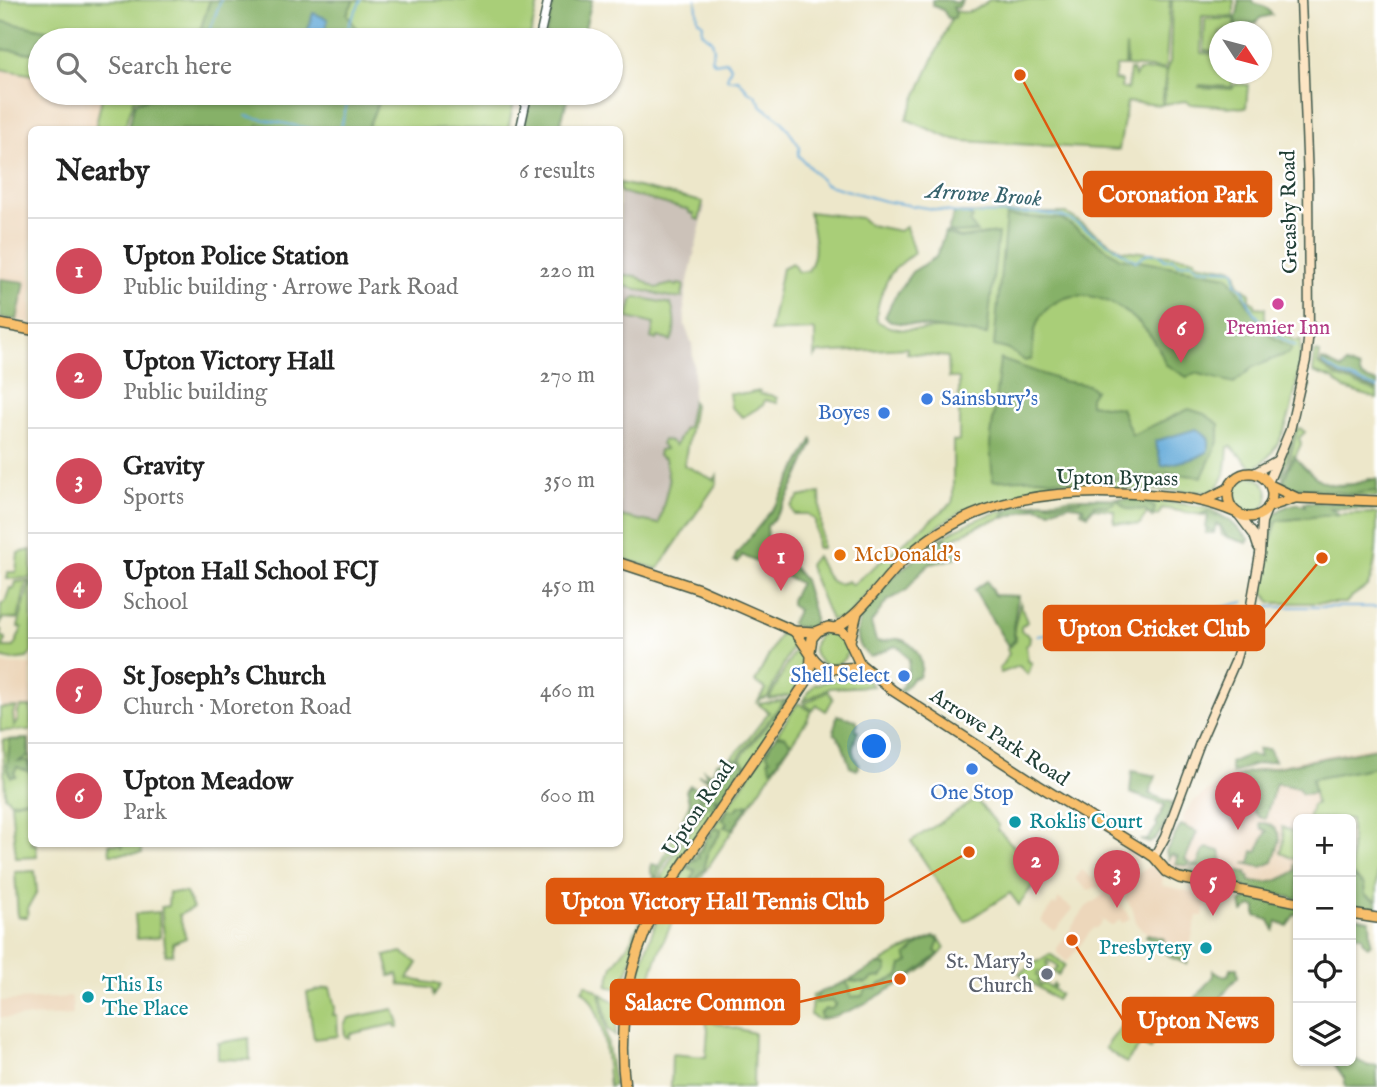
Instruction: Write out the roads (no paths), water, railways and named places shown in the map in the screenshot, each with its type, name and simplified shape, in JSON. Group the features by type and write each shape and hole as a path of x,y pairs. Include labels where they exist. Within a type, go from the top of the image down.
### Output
{"main road":[{"name":"Greasby Road","path":"1269,484 1276,460 1290,430 1306,360 1309,330 1308,179 1301,0"},
{"path":"0,324 28,329"},
{"path":"1261,554 1254,535 1229,502 1229,488 1239,476 1254,473 1276,460"},
{"path":"1254,473 1297,498"},
{"path":"1154,856 1165,837 1245,632 1261,554 1261,535 1272,496 1269,484"},
{"name":"Upton Bypass","path":"1205,500 1229,488"},
{"name":"Upton Bypass","path":"835,628 858,611 888,575 912,552 954,524 1005,503 1052,494 1130,493 1205,500 1238,513"},
{"path":"1238,513 1256,516 1267,508 1297,498 1377,501"},
{"path":"623,564 699,589 794,631 817,632"},
{"name":"Upton Bypass","path":"850,643 858,611"},
{"path":"811,654 810,644 817,632 823,628 835,628 844,632 850,643 848,658 833,669"},
{"path":"794,631 820,666 833,669 863,668"},
{"name":"Arrowe Park Road","path":"850,643 863,668 928,714 1154,856 1167,872 1179,878 1293,901"},
{"name":"Upton Road","path":"625,1087 623,1057 626,999 636,957 648,926 674,877 806,682 811,654"},
{"name":"Upton Road","path":"806,682 833,669"},
{"path":"1356,915 1377,919"}],"street":[{"path":"542,28 548,0"},
{"path":"521,126 525,105"}],"water":[{"path":"313,13 328,19 326,28 308,28"},
{"path":"1196,429 1208,438 1207,452 1196,458 1162,466 1155,441"}],"waterway":[{"path":"210,28 221,0"},
{"path":"348,28 361,0"},
{"name":"Arrowe Brook","path":"696,0 698,20 703,24 702,32 712,40 714,50 711,59 715,63 726,61 731,67 727,78 738,79 762,106 782,121 800,147 798,155 825,184 884,201 963,214 1037,213 1061,216 1136,261 1148,253 1159,254 1165,260 1173,259 1180,264 1191,262 1198,268 1235,270 1236,283 1257,316 1281,338 1296,346"},
{"path":"341,126 347,105"},
{"path":"246,116 297,126"},
{"name":"Arrowe Brook","path":"1323,364 1342,375 1377,388"},
{"path":"1037,636 1142,620 1181,617 1244,602"},
{"path":"1260,607 1377,607"}],"place":[{"name":"Coronation Park","path":"1020,75"},
{"name":"Premier Inn","path":"1278,304"},
{"name":"Upton Meadow","path":"1181,363"},
{"name":"Sainsbury's","path":"927,399"},
{"name":"Boyes","path":"884,413"},
{"name":"McDonald's","path":"840,555"},
{"name":"Upton Cricket Club","path":"1322,558"},
{"name":"Upton Police Station","path":"781,591"},
{"name":"Shell Select","path":"904,676"},
{"name":"One Stop","path":"972,769"},
{"name":"Roklis Court","path":"1015,822"},
{"name":"Upton Hall School FCJ","path":"1238,830"},
{"name":"Upton Victory Hall Tennis Club","path":"969,852"},
{"name":"Upton Victory Hall","path":"1036,895"},
{"name":"Gravity","path":"1117,908"},
{"name":"St Joseph's Church","path":"1213,916"},
{"name":"Upton News","path":"1072,940"},
{"name":"Presbytery","path":"1206,948"},
{"name":"St. Mary's Church","path":"1047,974"},
{"name":"Salacre Common","path":"900,979"},
{"name":"This Is The Place","path":"88,997"}]}
